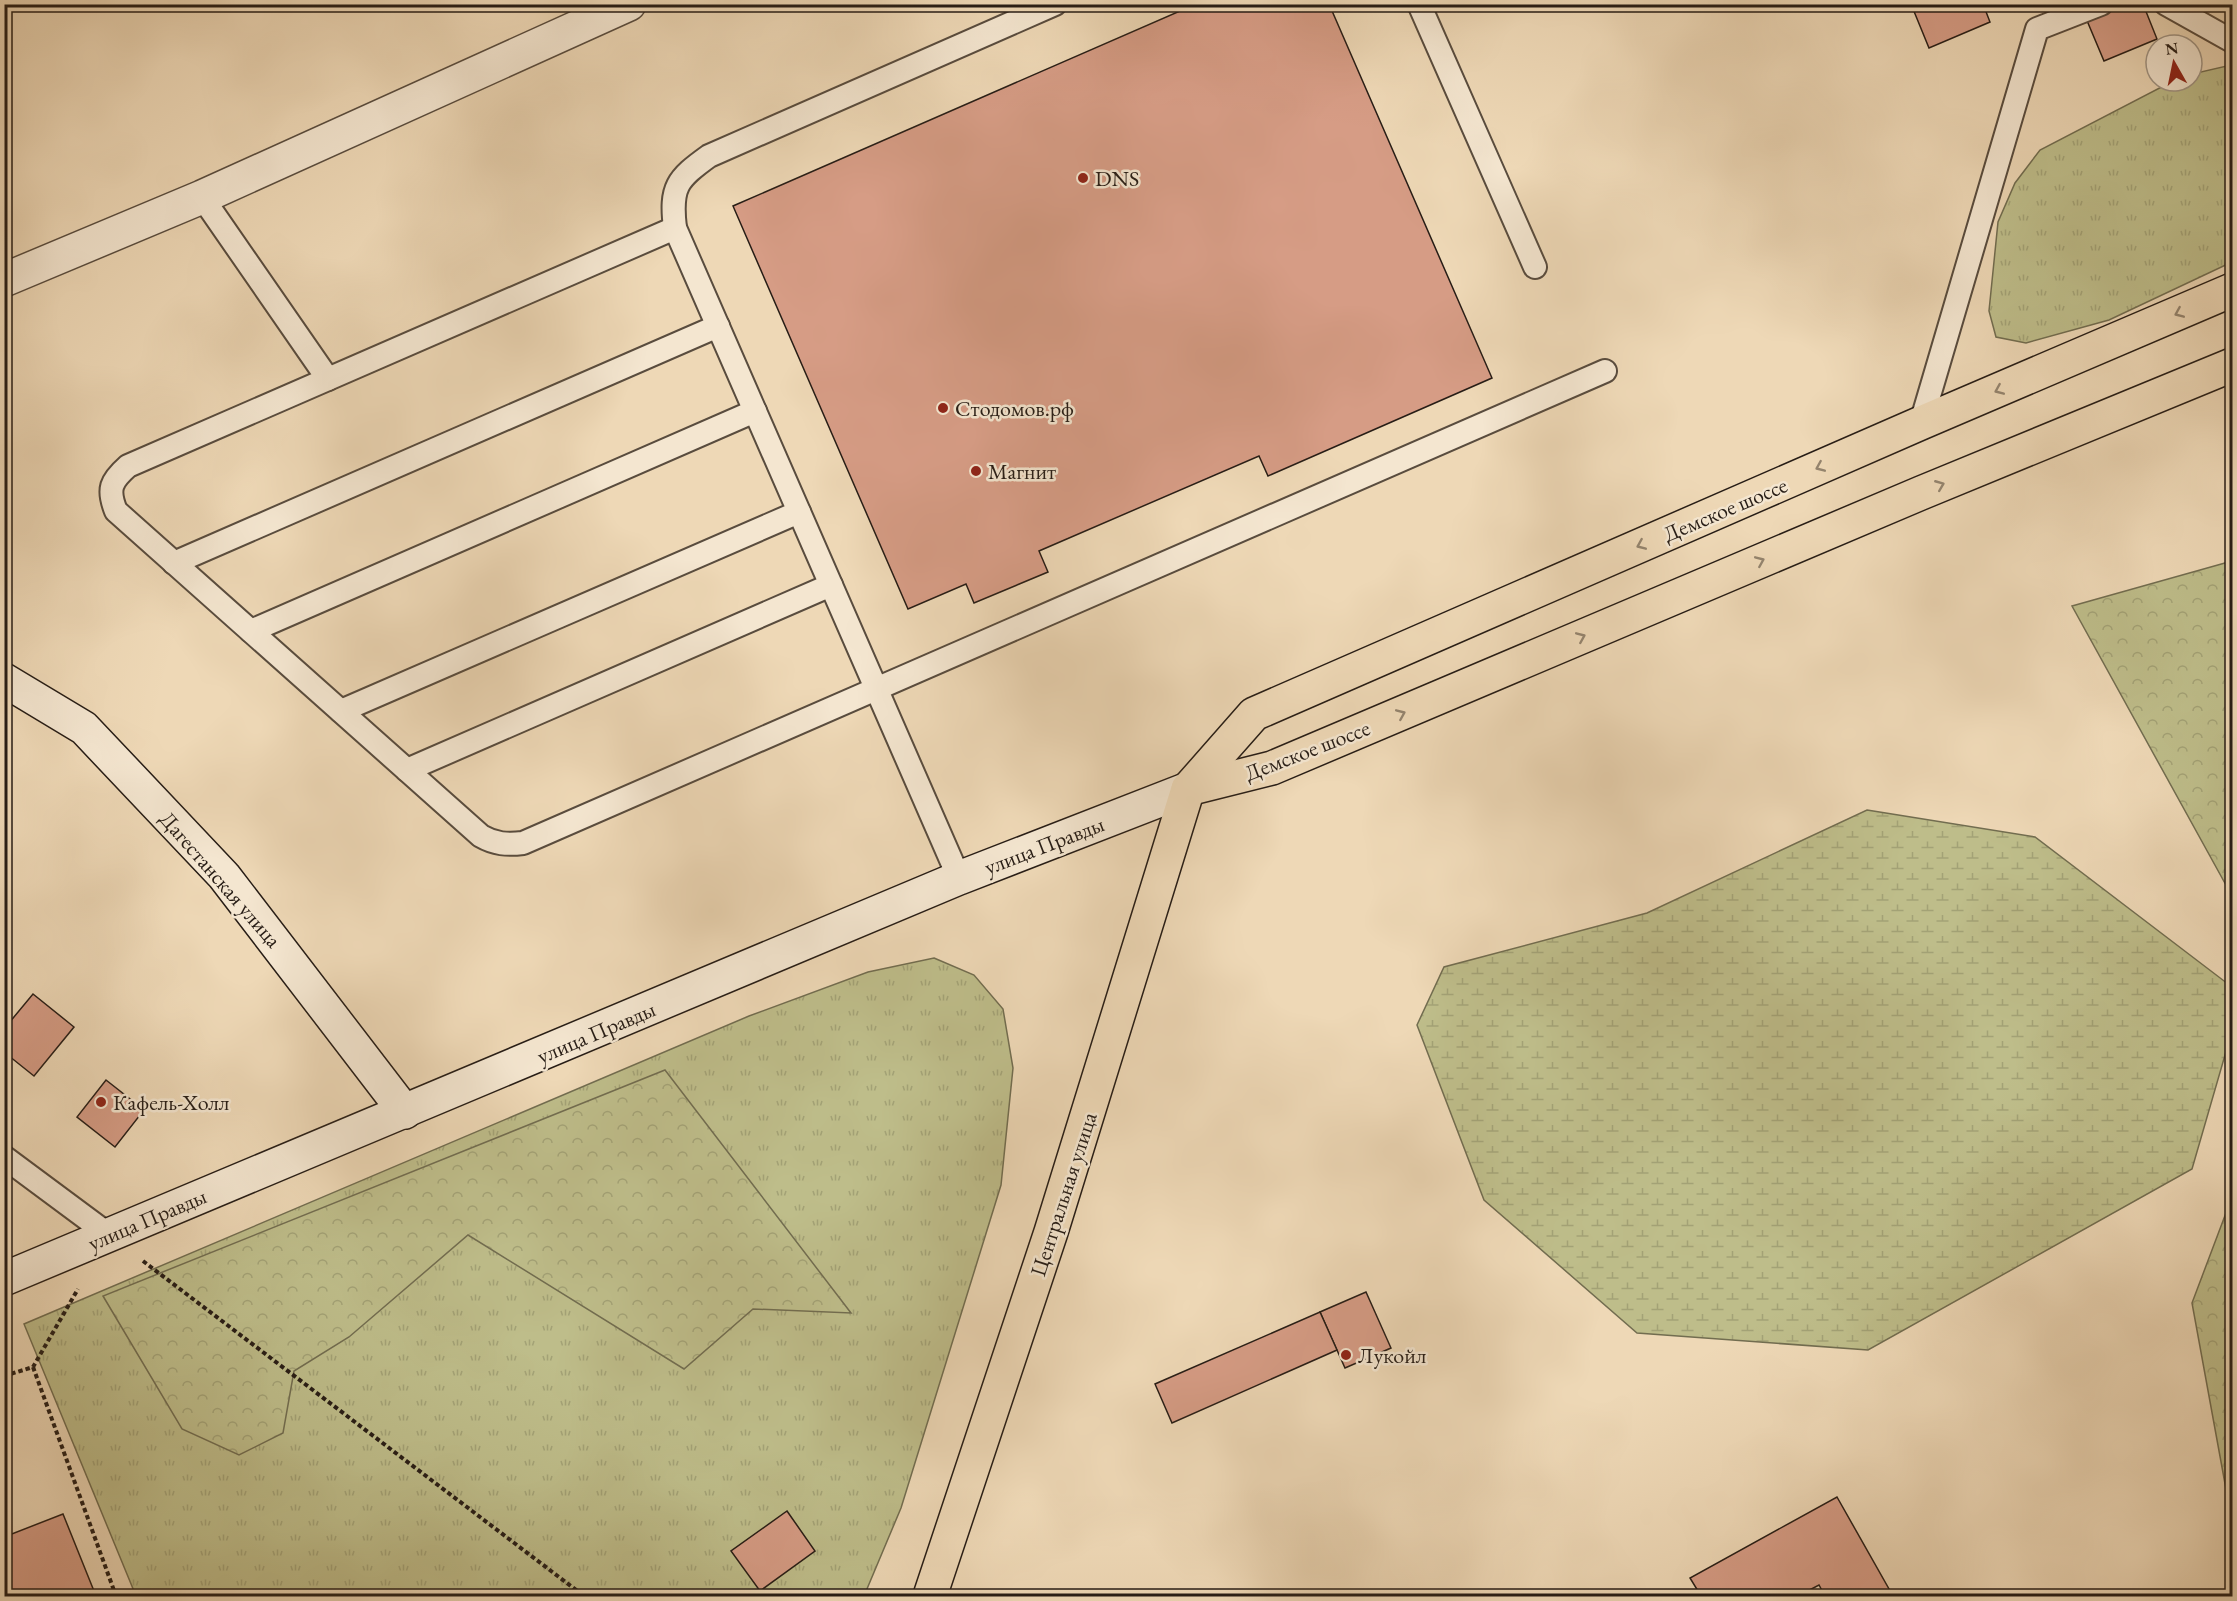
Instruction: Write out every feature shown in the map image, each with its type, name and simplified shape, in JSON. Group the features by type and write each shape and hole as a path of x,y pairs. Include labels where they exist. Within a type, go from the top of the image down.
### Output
{"main road":[{"path":"4,280 202,197 629,4"},
{"name":"Демское шоссе","path":"1188,789 1254,714 2232,290"},
{"name":"Демское шоссе","path":"1188,789 1272,768 2232,365"},
{"name":"Дагестанская улица","path":"4,680 84,728 224,876 405,1112"},
{"name":"улица Правды","path":"4,1279 959,878 1188,789"},
{"name":"Центральная улица","path":"930,1596 1051,1232 1188,789"}],"lane":[{"path":"959,878 675,228 672,205 677,186 685,174 709,156 1055,4"},
{"path":"1419,4 1535,267"},
{"path":"1921,423 2037,29 2101,4"},
{"path":"2166,4 2232,41"},
{"path":"202,197 328,379"},
{"path":"675,228 128,466 116,476 111,488 111,499 116,511 481,836 498,843 510,845 523,843 1605,371"},
{"path":"174,563 718,326"},
{"path":"251,631 755,411"},
{"path":"341,711 799,512"},
{"path":"407,770 831,585"},
{"path":"4,1156 109,1235"}],"path":[{"path":"109,1235 584,1596"},
{"path":"4,1376 33,1367 80,1286"},
{"path":"33,1367 116,1596"}],"green space":[{"path":"2232,66 2232,262 2109,320 2026,343 1996,337 1989,311 1998,222 2015,183 2040,150 2150,93 2204,93 2204,71"},
{"path":"2232,561 2232,896 2072,606"},
{"path":"1867,810 2035,837 2232,987 2232,1031 2192,1169 1868,1350 1637,1333 1484,1200 1417,1025 1444,967 1647,913"},
{"path":"934,958 974,975 1003,1009 1013,1068 1001,1185 901,1508 864,1596 136,1596 24,1324 749,1016 868,972"},
{"path":"665,1070 851,1313 753,1309 684,1369 468,1235 349,1337 294,1371 283,1433 239,1455 182,1429 103,1296"},
{"path":"2232,1197 2232,1522 2192,1303"}],"building":[{"path":"1196,4 1329,4 1492,378 1268,476 1259,456 1039,551 1048,572 974,603 966,584 908,609 733,206"},
{"path":"1911,4 1983,4 1990,22 1929,48"},
{"path":"2080,4 2143,4 2155,33 2144,33 2144,44 2104,61"},
{"path":"33,994 74,1027 34,1076 4,1052 4,1029"},
{"path":"106,1080 144,1110 115,1147 77,1117"},
{"path":"1366,1292 1391,1348 1345,1368 1320,1312"},
{"path":"1320,1312 1337,1350 1172,1423 1155,1384"},
{"path":"1837,1497 1893,1596 1825,1596 1819,1585 1798,1596 1701,1596 1690,1578"},
{"path":"787,1511 815,1551 760,1591 731,1551"},
{"path":"63,1514 96,1596 4,1596 4,1537"}],"place":[{"name":"DNS","path":"1083,178"},
{"name":"Стодомов.рф","path":"943,408"},
{"name":"Магнит","path":"976,471"},
{"name":"Кафель-Холл","path":"101,1102"},
{"name":"Лукойл","path":"1346,1355"}]}
